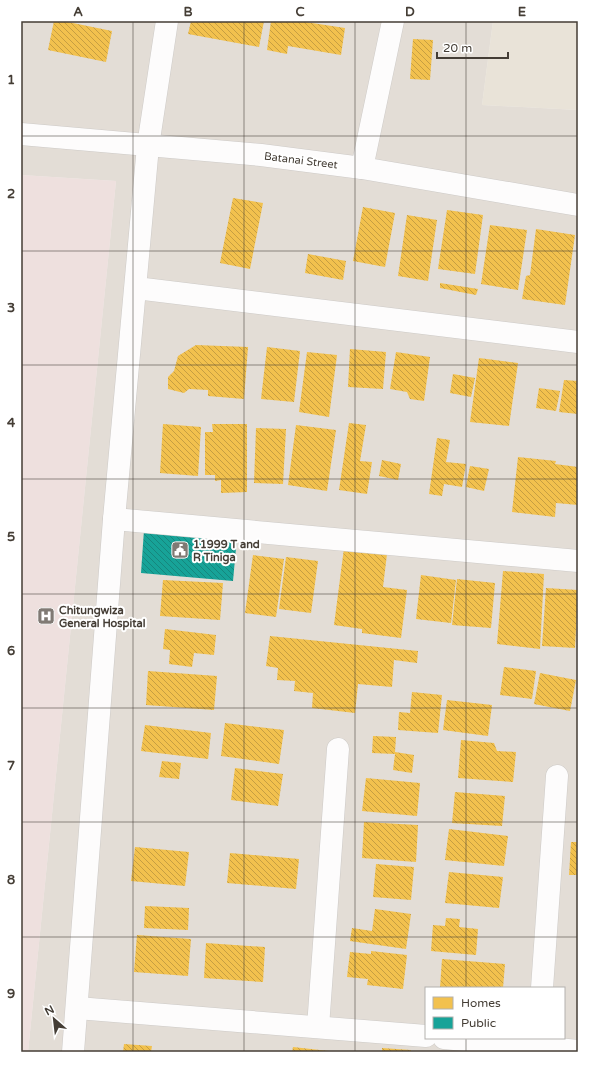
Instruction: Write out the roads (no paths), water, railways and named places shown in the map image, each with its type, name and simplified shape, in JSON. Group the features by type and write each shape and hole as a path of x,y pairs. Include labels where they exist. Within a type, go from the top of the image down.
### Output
{"street":[{"path":"73,1052 114,520 148,146 166,21"},
{"path":"362,168 393,21"},
{"name":"Batanai Street","path":"21,134 261,155 362,168 578,204"},
{"path":"136,288 578,342"},
{"path":"114,520 578,562"},
{"path":"318,1027 338,749"},
{"path":"542,987 557,776"},
{"path":"77,1008 425,1036"},
{"path":"468,1039 539,1042 578,1051"}],"place":[{"name":"11999 T and R Tiniga","path":"180,550"},
{"name":"Chitungwiza General Hospital","path":"46,616"}]}
